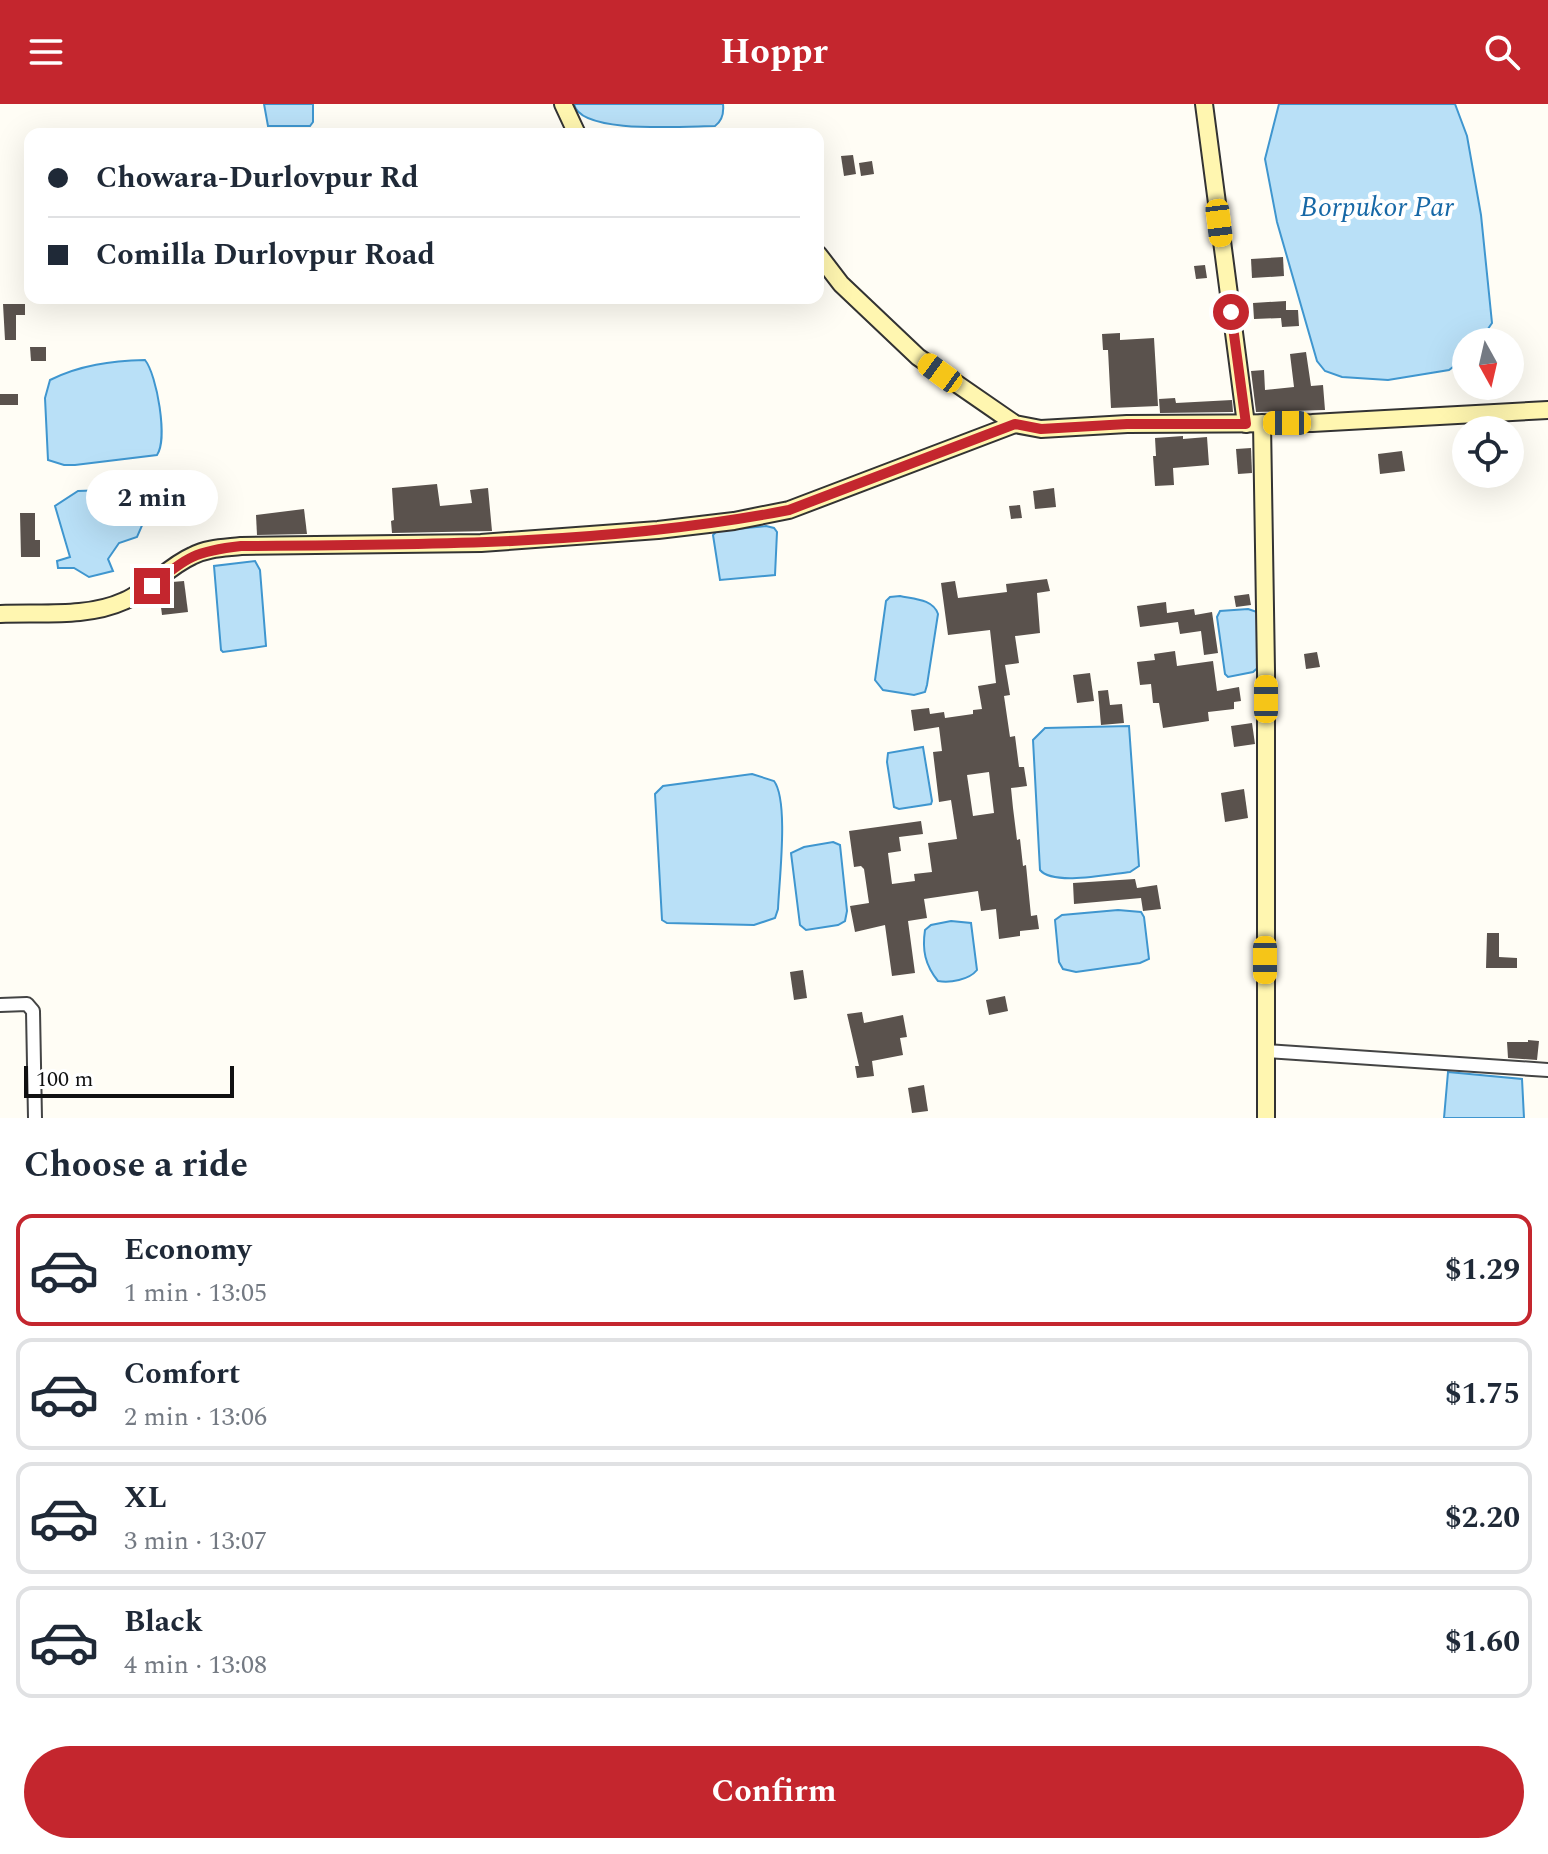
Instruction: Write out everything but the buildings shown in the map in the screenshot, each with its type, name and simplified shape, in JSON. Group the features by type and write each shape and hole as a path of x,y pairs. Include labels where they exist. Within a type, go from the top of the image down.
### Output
{"street":[{"path":"563,104 574,128"},
{"path":"1204,104 1254,424 1266,671 1266,1118"},
{"path":"824,262 841,284 918,357 1015,424 1041,429 1127,424 1312,423 1548,410"},
{"path":"0,614 86,611 123,602 152,586 182,561 211,549 481,543 658,530 775,513 1015,424"},
{"path":"0,1005 27,1004 33,1011 35,1118"},
{"path":"1266,1051 1548,1070"}],"water":[{"path":"264,104 313,104 313,122 310,126 268,126"},
{"path":"574,104 723,104 723,111 715,126 637,127 595,121 581,114"},
{"name":"Borpukor Par","path":"1279,104 1455,104 1467,136 1481,215 1492,323 1489,328 1452,328 1452,368 1449,370 1388,380 1342,377 1325,371 1317,361 1277,222 1265,159"},
{"path":"145,360 160,407 161,436 157,455 75,465 48,460 45,398 50,380 96,365"},
{"path":"78,491 139,494 144,521 137,537 119,543 108,559 113,571 89,577 74,568 58,568 57,561 70,557 55,506"},
{"path":"766,526 777,532 775,575 720,580 713,535 717,531"},
{"path":"255,561 260,570 266,646 223,652 214,566"},
{"path":"900,596 932,605 938,614 925,692 914,695 883,690 875,680 886,601 890,597"},
{"path":"1248,609 1257,612 1261,665 1253,672 1228,677 1225,674 1217,617 1220,611"},
{"path":"1129,726 1139,866 1130,872 1096,876 1069,878 1047,875 1040,870 1033,740 1045,728"},
{"path":"923,747 931,804 894,807 888,753"},
{"path":"752,774 774,781 779,791 781,861 775,918 754,925 667,923 662,920 655,794 663,786"},
{"path":"833,842 840,845 847,911 845,921 806,930 800,925 791,853 804,847"},
{"path":"1118,910 1141,912 1149,959 1076,972 1063,969 1059,962 1055,920 1062,915"},
{"path":"951,921 971,923 977,970 959,980 938,981 926,957 925,930 931,925"},
{"path":"1448,1072 1522,1079 1524,1118 1444,1118"}],"route":[{"path":"152,586 182,561 211,549 481,543 734,521 789,510 1015,424 1041,429 1127,424 1246,424 1231,312"}]}
